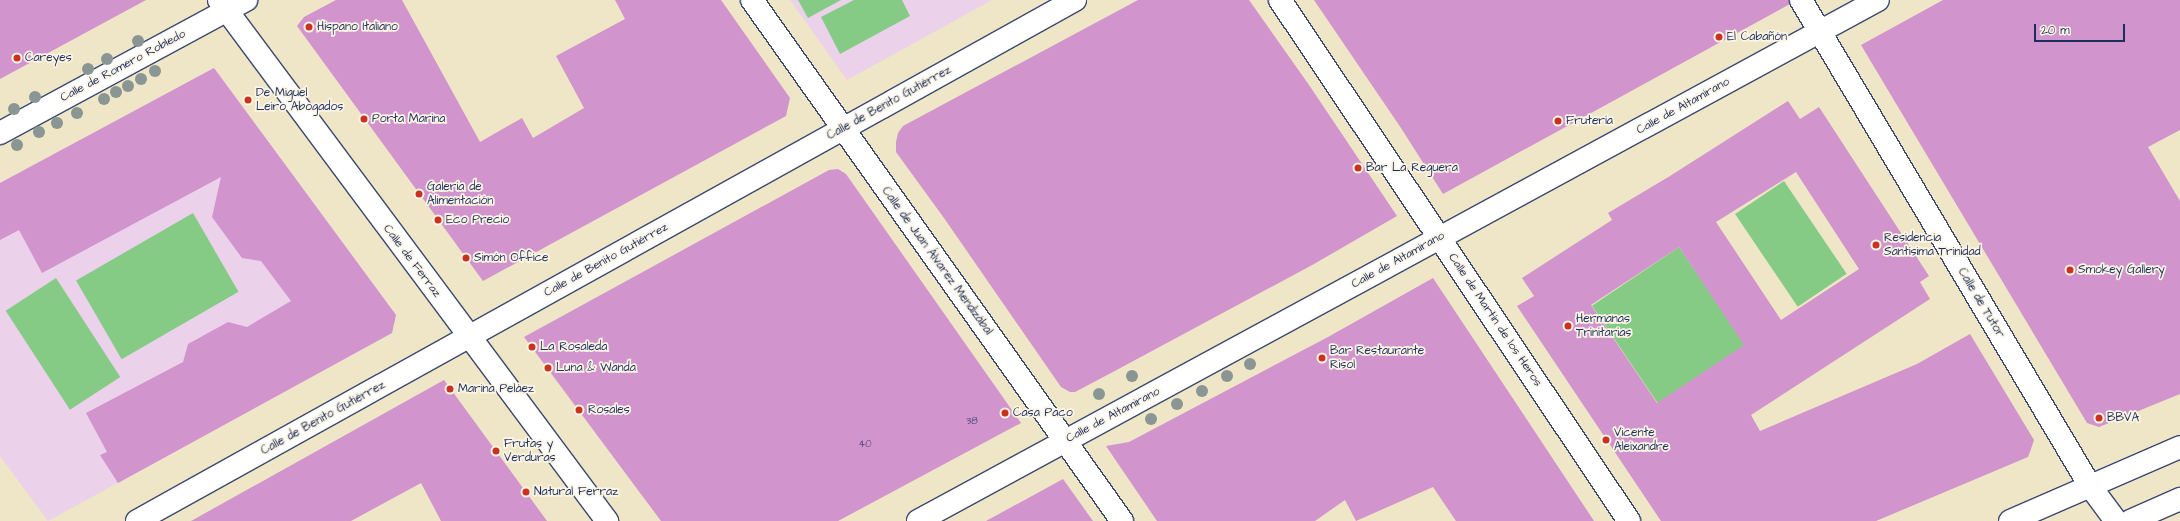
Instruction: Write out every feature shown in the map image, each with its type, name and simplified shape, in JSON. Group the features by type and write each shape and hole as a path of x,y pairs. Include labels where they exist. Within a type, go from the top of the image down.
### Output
{"street":[{"name":"Calle de Romero Robledo","path":"0,133 223,5 246,0"},
{"name":"Calle de Juan Álvarez Mendizábal","path":"752,0 842,129 1122,521"},
{"name":"Calle de Benito Gutiérrez","path":"137,521 1075,0"},
{"name":"Calle de Martín de los Heros","path":"1280,0 1629,521"},
{"name":"Calle de Tutor","path":"1801,0 2090,486 2116,521"},
{"name":"Calle de Altamirano","path":"918,521 1878,0"},
{"name":"Calle de Ferraz","path":"223,5 607,521"},
{"path":"2010,521 2180,447"},
{"path":"2130,521 2180,499"}],"shaded area":[{"path":"790,0 992,0 847,80"},
{"path":"214,68 396,315 392,333 48,521 0,456 0,183"}],"green space":[{"path":"798,0 841,0 808,18"},
{"path":"854,0 902,0 910,16 840,54 821,17"},
{"path":"1784,181 1847,274 1798,307 1735,214"},
{"path":"193,213 238,292 122,359 76,280"},
{"path":"1679,247 1745,345 1658,404 1592,306"},
{"path":"56,278 120,377 70,410 6,311"}],"building":[{"path":"0,0 146,0 0,79"},
{"path":"336,0 402,0 480,142 522,118 533,138 584,108 556,56 625,19 615,0 721,0 790,98 786,116 483,281 297,26 304,17"},
{"path":"1138,0 1249,0 1309,85 1397,216 1314,264 1075,392 1070,392 1061,387 944,218 896,152 896,142 898,133 903,126"},
{"path":"1314,0 1789,0 1790,4 1443,194 1401,128"},
{"path":"1943,0 2180,0 2180,130 2148,147 2180,201 2180,394 2099,427 2087,423 1861,45"},
{"path":"214,68 396,315 392,333 118,483 100,455 107,452 86,413 183,362 188,344 228,322 247,327 291,301 261,261 242,258 212,217 221,177 42,273 19,230 0,240 0,183"},
{"path":"1788,101 1800,119 1819,107 1929,276 1920,282 1930,299 1751,415 1760,431 1917,364 1970,334 2034,440 2028,457 1876,521 1661,521 1517,306 1534,296 1522,278 1612,220 1608,213 1670,176","holes":["1796,172 1859,269 1781,320 1716,222","1679,247 1744,345 1657,403 1591,305"]},
{"path":"838,169 846,174 1021,423 838,521 661,521 524,337 829,170"},
{"path":"1433,278 1594,521 1456,521 1433,487 1356,521 1345,500 1315,521 1157,521 1106,446 1129,442 1328,337"},
{"path":"444,380 547,521 441,521 421,483 351,521 191,521"},
{"path":"1063,479 1093,521 986,521"}],"place":[{"name":"Hispano Italiano","path":"309,27"},
{"name":"El Cabañón","path":"1719,37"},
{"name":"Careyes","path":"17,58"},
{"name":"De Miguel Leiro Abogados","path":"248,100"},
{"name":"Porta Marina","path":"364,119"},
{"name":"Frutería","path":"1558,121"},
{"name":"Bar La Reguera","path":"1358,168"},
{"name":"Galería de Alimentación","path":"419,194"},
{"name":"Eco Precio","path":"438,220"},
{"name":"Residencia Santísima Trinidad","path":"1876,245"},
{"name":"Simón Office","path":"466,258"},
{"name":"Smokey Gallery","path":"2070,270"},
{"name":"Hermanas Trinitarias","path":"1568,326"},
{"name":"La Rosaleda","path":"532,347"},
{"name":"Bar Restaurante Risol","path":"1322,358"},
{"name":"Luna & Wanda","path":"548,368"},
{"name":"Marina Peláez","path":"450,389"},
{"name":"Rosales","path":"579,410"},
{"name":"Casa Paco","path":"1005,413"},
{"name":"BBVA","path":"2099,418"},
{"name":"Vicente Aleixandre","path":"1606,440"},
{"name":"Frutas y Verduras","path":"496,451"},
{"name":"Natural Ferraz","path":"526,492"}]}
